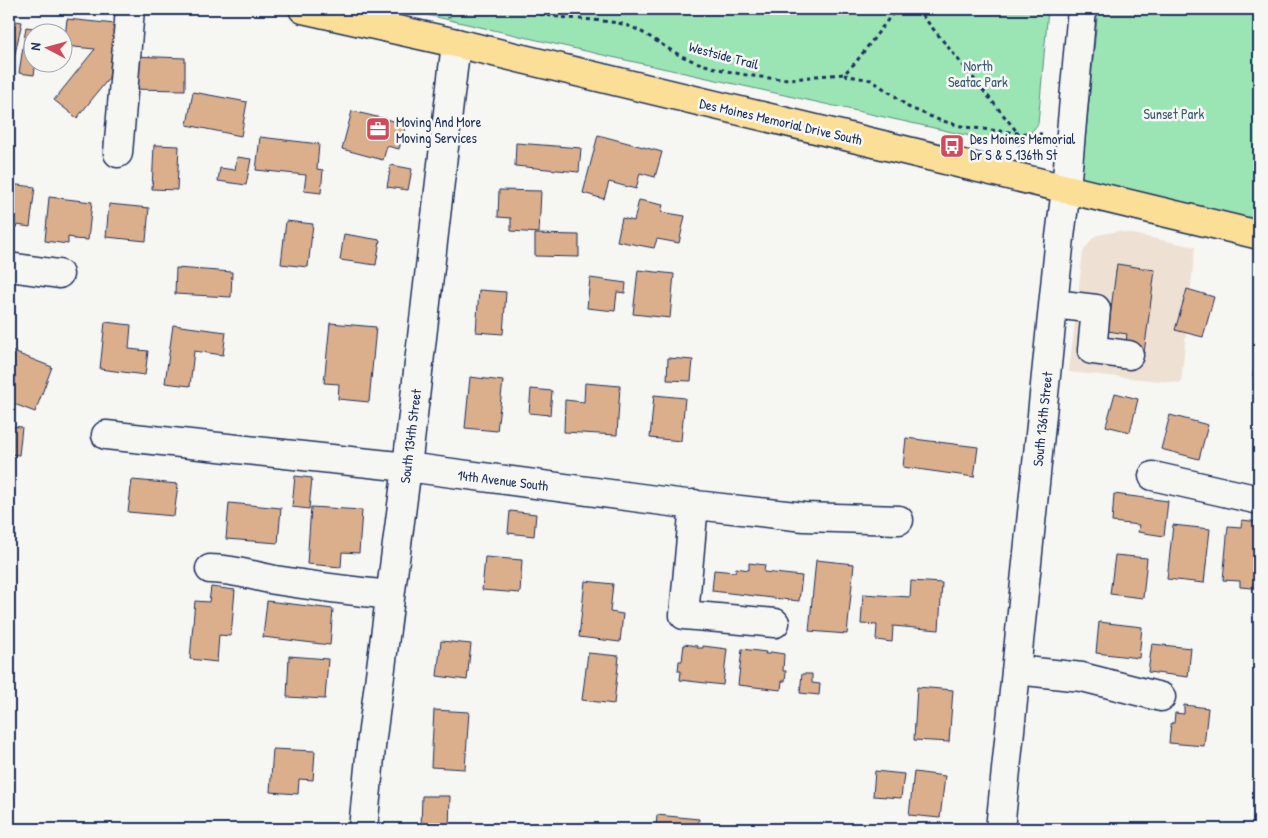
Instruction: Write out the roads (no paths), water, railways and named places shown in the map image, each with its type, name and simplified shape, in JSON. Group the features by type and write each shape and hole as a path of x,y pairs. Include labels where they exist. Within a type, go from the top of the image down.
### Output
{"main road":[{"name":"Des Moines Memorial Drive South","path":"303,9 456,43 1259,235"}],"street":[{"path":"118,153 130,9"},
{"name":"South 136th Street","path":"1000,829 1066,189 1082,9"},
{"name":"South 134th Street","path":"364,829 372,737 407,467 456,43"},
{"path":"9,268 59,274"},
{"path":"1054,304 1096,309 1092,350 1129,355"},
{"name":"14th Avenue South","path":"106,435 407,467 694,504 804,516 899,520"},
{"path":"1153,476 1259,500"},
{"path":"694,504 684,615 775,623"},
{"path":"210,570 224,569 272,579 390,595"},
{"path":"1016,670 1082,677 1161,697"}],"place":[{"name":"Moving And More Moving Services","path":"378,129"},
{"name":"Des Moines Memorial Dr S & S 136th St","path":"952,146"}],"park label":[{"name":"North Seatac Park","path":"978,74"},
{"name":"Sunset Park","path":"1174,113"}]}
